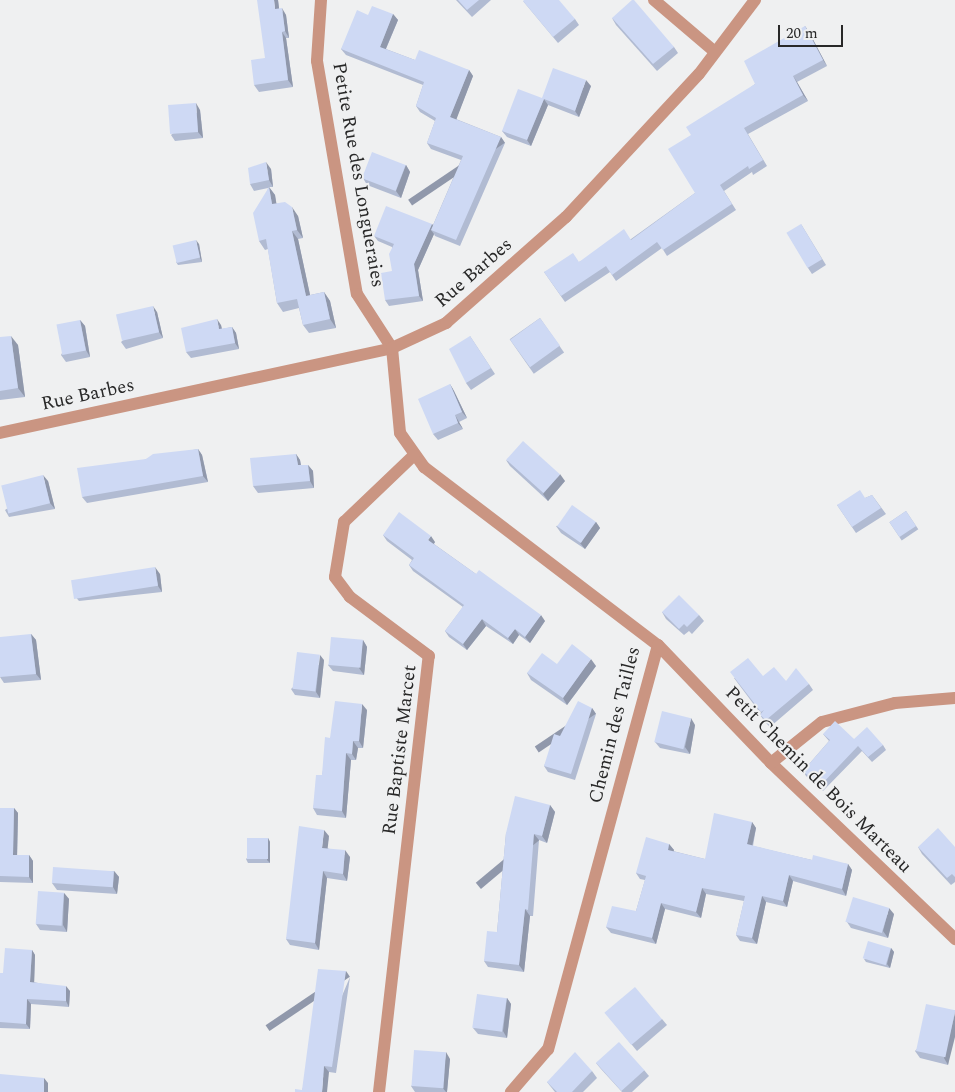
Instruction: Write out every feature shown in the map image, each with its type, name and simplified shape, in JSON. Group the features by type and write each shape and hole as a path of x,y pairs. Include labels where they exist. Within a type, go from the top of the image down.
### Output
{"street":[{"name":"Petite Rue des Longueraies","path":"321,0 317,61 357,294 392,348"},
{"path":"654,0 714,51"},
{"name":"Rue Barbes","path":"0,433 392,348 446,323 566,217 699,74 714,51 755,0"},
{"name":"Chemin des Tailles","path":"392,348 400,433 424,467 658,645 548,1049 511,1092"},
{"name":"Rue Baptiste Marcet","path":"379,1092 430,656 350,597 335,577 344,522 414,454"},
{"name":"Petit Chemin de Bois Marteau","path":"658,645 772,763 955,939"},
{"path":"772,763 822,722 895,703 955,698"}],"building":[{"path":"257,0 274,0 275,9 282,8 285,31 282,32 288,80 254,85 251,60 265,58"},
{"path":"458,0 479,0 467,10"},
{"path":"524,0 559,0 575,19 553,37"},
{"path":"632,0 674,47 653,64 612,18"},
{"path":"372,6 393,14 380,47 415,60 419,50 469,70 450,117 501,137 456,240 431,230 463,156 427,143 436,118 416,106 424,82 341,49 357,10 368,15"},
{"path":"805,26 823,60 793,76 803,95 744,128 763,160 749,169 748,166 720,185 732,204 663,250 657,242 612,275 606,266 561,296 544,272 573,253 579,262 624,229 631,240 695,193 668,149 691,135 686,127 755,84 744,61"},
{"path":"553,68 586,80 575,111 544,99 527,140 502,131 518,89 542,98"},
{"path":"196,103 198,132 170,134 168,105"},
{"path":"372,152 406,165 396,191 362,178"},
{"path":"266,162 269,180 250,184 248,168"},
{"path":"269,187 272,204 285,202 292,207 297,230 292,231 306,296 324,292 330,319 303,325 297,299 277,303 266,239 259,241 253,213"},
{"path":"386,206 432,224 414,264 419,296 385,300 381,273 392,271 389,254 394,244 374,236"},
{"path":"801,224 822,259 808,268 786,233"},
{"path":"196,240 200,258 177,263 173,245"},
{"path":"153,306 159,332 122,341 116,315"},
{"path":"540,318 560,346 530,367 510,340"},
{"path":"217,319 219,329 232,327 235,343 186,352 181,328"},
{"path":"80,320 86,350 62,355 56,325"},
{"path":"11,336 18,388 0,391 0,337"},
{"path":"470,336 491,368 466,383 449,349"},
{"path":"450,384 462,412 455,415 458,423 433,434 418,399"},
{"path":"523,441 560,474 543,493 506,460"},
{"path":"198,449 203,476 82,497 77,468 146,459 153,454"},
{"path":"296,454 298,465 308,465 310,481 253,486 250,458"},
{"path":"43,475 50,503 8,514 1,485"},
{"path":"860,490 865,498 872,495 881,508 852,527 837,505"},
{"path":"572,505 596,522 581,543 557,526"},
{"path":"906,511 916,526 899,537 889,522"},
{"path":"399,512 431,536 428,540 476,574 479,570 541,615 525,637 515,629 508,638 482,619 463,644 445,631 464,605 409,565 414,558 383,535"},
{"path":"155,567 158,586 74,599 71,580"},
{"path":"679,595 699,615 687,627 684,624 679,629 662,612"},
{"path":"31,634 36,674 0,677 0,637"},
{"path":"331,637 363,640 360,668 329,665"},
{"path":"572,644 591,659 563,698 527,673 542,653 557,664"},
{"path":"297,652 320,655 315,692 292,689"},
{"path":"748,658 763,676 774,667 786,681 796,668 809,684 766,720 760,715 764,710 761,712 730,672"},
{"path":"335,701 362,704 359,741 353,741 352,754 346,753 342,811 313,808 316,775 322,775 325,737 330,738"},
{"path":"578,701 592,708 571,774 544,766 554,734 560,736"},
{"path":"662,711 691,718 683,749 654,742"},
{"path":"835,721 854,739 867,727 883,745 868,757 858,746 820,786 803,771 830,740 823,734"},
{"path":"515,796 550,805 542,836 534,834 528,910 525,909 519,965 484,961 487,931 497,932 506,833"},
{"path":"0,808 14,808 13,855 29,855 29,877 0,876"},
{"path":"714,813 752,822 747,844 812,860 813,855 848,864 842,889 789,875 783,901 762,896 752,938 736,935 745,896 702,888 696,912 661,903 652,938 606,927 612,906 636,911 646,876 636,873 646,837 669,844 668,850 705,859"},
{"path":"299,826 324,830 322,848 345,850 343,874 323,871 315,943 286,939"},
{"path":"938,828 955,847 955,877 952,874 947,878 918,847"},
{"path":"247,838 268,838 268,859 247,859"},
{"path":"53,867 114,871 113,887 52,883"},
{"path":"38,891 64,893 62,926 36,924"},
{"path":"853,897 889,908 882,933 845,922"},
{"path":"868,941 891,948 886,965 863,958"},
{"path":"5,948 32,950 30,982 66,986 66,1001 27,999 26,1024 0,1022 0,973 3,973"},
{"path":"318,969 346,971 332,1067 324,1066 322,1092 295,1092 295,1089 302,1090"},
{"path":"635,987 662,1019 631,1045 604,1013"},
{"path":"477,994 507,998 502,1032 472,1028"},
{"path":"926,1004 955,1010 945,1057 916,1051"},
{"path":"619,1042 644,1070 621,1091 596,1063"},
{"path":"414,1050 446,1052 443,1088 411,1086"},
{"path":"575,1052 592,1071 572,1092 557,1092 547,1082"},
{"path":"0,1074 44,1078 44,1092 0,1092"}]}
